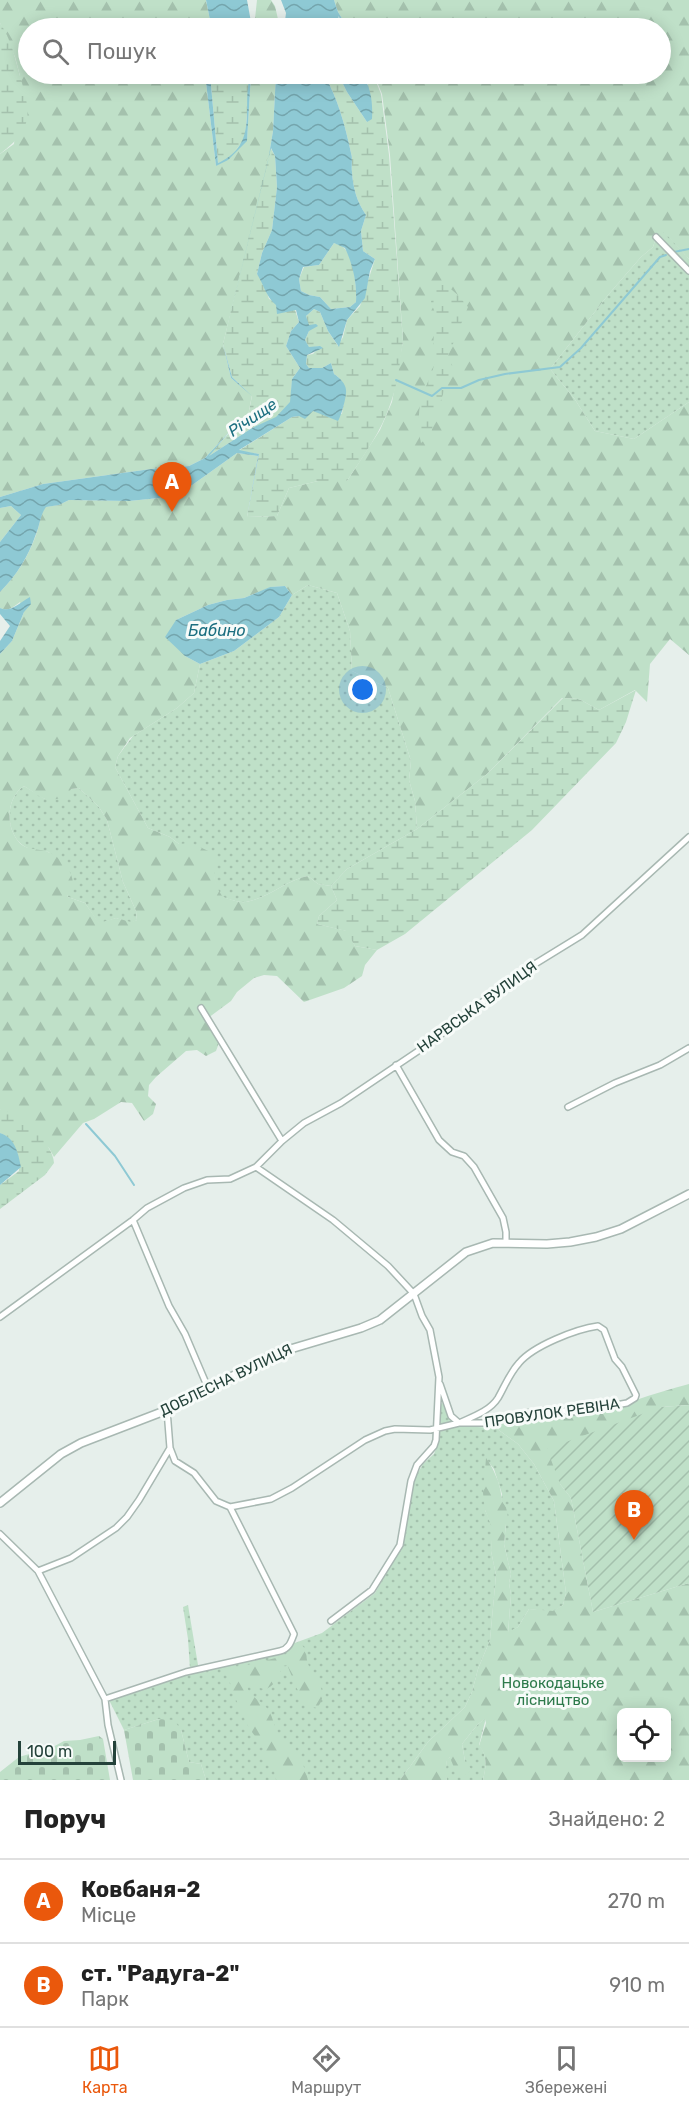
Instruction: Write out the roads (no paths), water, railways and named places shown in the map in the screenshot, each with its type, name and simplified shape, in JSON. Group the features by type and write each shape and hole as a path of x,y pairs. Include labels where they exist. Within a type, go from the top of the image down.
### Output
{"street":[{"path":"656,237 689,272"},
{"name":"НАРВСЬКА ВУЛИЦЯ","path":"0,1317 147,1208 184,1188 207,1180 230,1179 256,1167 304,1123 341,1103 427,1045 517,975 582,934 689,837"},
{"path":"201,1008 282,1141"},
{"path":"568,1107 615,1083 660,1065 689,1048"},
{"path":"396,1065 439,1140 452,1152 464,1156 474,1167 503,1218 506,1243"},
{"path":"256,1167 333,1220 388,1266 414,1294 430,1330 440,1384 451,1416 459,1423"},
{"name":"ДОБЛЕСНА ВУЛИЦЯ","path":"0,1503 61,1455 81,1443 167,1410 277,1353 361,1328 380,1320 466,1252 493,1244 547,1244 596,1237 621,1229 689,1194"},
{"path":"133,1220 169,1306 208,1388"},
{"name":"ПРОВУЛОК РЕВІНА","path":"230,1507 249,1504 282,1493 377,1434 395,1429 436,1429 459,1423 492,1405 498,1398 507,1378 521,1360 552,1341 594,1327 601,1327 604,1330 615,1359 622,1366 636,1395 627,1403 593,1410 577,1412 549,1410 525,1413 491,1423 459,1423"},
{"path":"331,1621 372,1590 400,1545 411,1481 417,1465 434,1446 440,1384"},
{"path":"105,1699 186,1672 286,1650 294,1634 230,1507 216,1501 194,1473 175,1461 170,1448 167,1410"},
{"path":"38,1571 71,1558 116,1528 139,1500 170,1448"},
{"path":"0,1534 38,1571 105,1699 108,1725 121,1780"}],"water":[{"path":"206,0 247,0 250,18 210,18"},
{"path":"281,0 334,0 342,18 338,16 339,18 285,18 286,13"},
{"path":"206,84 211,84 218,163 231,155 240,145 244,135 248,86 250,84 247,141 228,160 216,166"},
{"path":"275,84 329,84 344,122 352,155 354,189 366,215 361,231 363,251 375,259 370,271 365,298 347,320 339,347 328,331 320,312 314,309 306,316 309,325 318,326 309,331 305,340 309,347 323,348 307,355 306,364 309,368 322,368 331,363 334,374 346,388 345,401 338,421 313,411 305,419 299,416 292,417 239,450 259,454 247,517 258,456 237,453 188,488 159,498 129,501 69,500 59,505 46,507 26,558 0,592 0,542 21,515 11,506 0,508 0,497 43,484 189,466 205,458 231,430 209,456 252,428 276,417 290,402 292,379 300,368 286,346 291,331 299,322 296,310 277,314 276,305 267,295 257,274 262,253 272,230 277,187 275,156 271,148 268,159 273,131","holes":["334,243 345,248 355,281 356,302 350,307 331,309 320,297 301,291 299,279 303,267 319,265"]},
{"path":"343,84 368,84 372,119 367,122"},
{"path":"223,344 232,377 252,396 231,378"},
{"name":"Бабино","path":"285,586 292,595 279,617 234,651 200,664 185,656 165,637 176,620 208,605 244,598 270,587"},
{"path":"30,597 31,604 24,612 12,641 0,654 0,641 10,626 0,614 0,608 12,608"},
{"path":"0,1133 12,1142 21,1167 0,1185"}],"waterway":[{"path":"674,252 689,249"},
{"path":"396,380 432,396 442,388 461,388 479,380 505,374 560,367 581,348 660,257 666,255"},
{"path":"86,1124 115,1156 134,1185"}],"place":[{"name":"Ковбаня-2","path":"172,512"},
{"name":"ст. \"Радуга-2\"","path":"634,1540"}],"water label":[{"name":"Річище","path":"252,417"}],"park label":[{"name":"Новокодацьке лісництво","path":"553,1692"}]}
